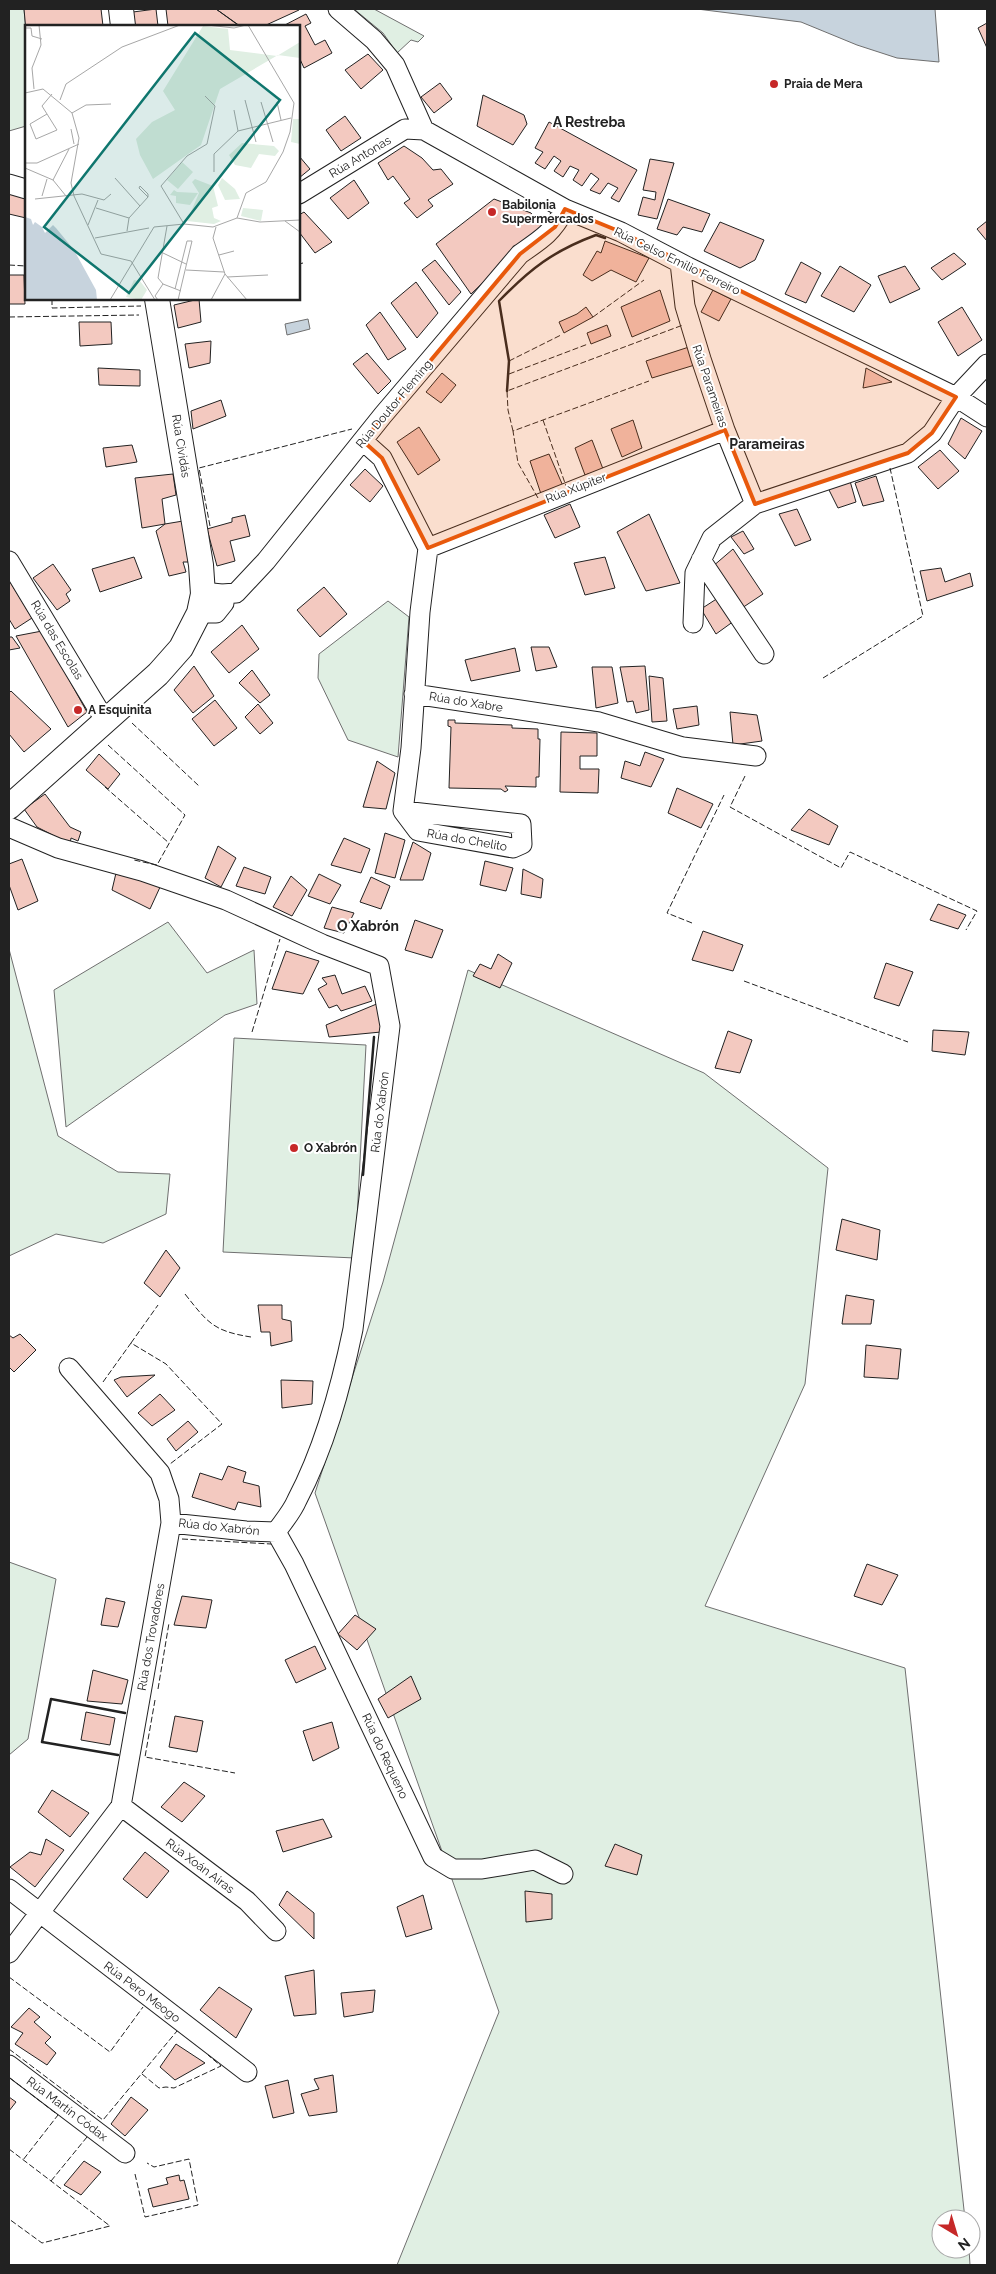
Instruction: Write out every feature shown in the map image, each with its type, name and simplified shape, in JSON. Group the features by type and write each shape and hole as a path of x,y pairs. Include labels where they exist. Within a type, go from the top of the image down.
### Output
{"main road":[{"path":"121,9 123,25"},
{"name":"Rúa Cividás","path":"157,300 208,600"},
{"path":"9,807 158,674 181,648 208,600"}],"street":[{"path":"338,9 374,40 394,65 424,130"},
{"name":"Rúa Antonas","path":"300,193 405,130 424,130"},
{"name":"Rúa Celso Emilio Ferreiro","path":"424,130 565,209 621,232 680,263 956,397 987,417"},
{"path":"9,184 25,189"},
{"name":"Rúa Doutor Fleming","path":"208,600 236,593 266,561 363,441 520,254 544,238 555,227 565,209"},
{"name":"Rúa Parameiras","path":"680,263 685,306 725,430 755,504"},
{"path":"693,623 695,573 712,538 755,504 908,453 932,433 956,397 987,364"},
{"name":"Rúa Xúpiter","path":"428,548 725,430"},
{"path":"363,441 382,458 428,548"},
{"name":"Rúa do Xabre","path":"428,548 420,612 414,694 599,722 683,747 756,756"},
{"path":"701,560 764,654"},
{"name":"Rúa das Escolas","path":"9,561 98,709 106,719"},
{"path":"403,811 411,748 414,694"},
{"name":"Rúa do Chelito","path":"403,811 520,824 522,844 513,848 418,831 403,811"},
{"name":"Rúa do Xabrón","path":"9,827 58,848 142,871 226,900 322,944 379,966 390,1026 353,1329 345,1365 321,1448 297,1502 276,1532 246,1531 171,1523"},
{"name":"Rúa dos Trovadores","path":"9,1953 121,1806 171,1523 169,1499 160,1473 69,1368"},
{"name":"Rúa do Requeno","path":"276,1532 294,1564 433,1857 453,1869 482,1868 535,1860 563,1874"},
{"name":"Rúa Xoán Airas","path":"121,1806 246,1901 276,1931"},
{"path":"9,1889 38,1913"},
{"name":"Rúa Pero Meogo","path":"38,1913 247,2072"},
{"name":"Rúa Martín Códax","path":"9,2065 125,2154"}],"highlighted area":[{"path":"565,209 621,232 956,397 932,433 908,453 755,504 725,430 428,548 382,458 363,441 520,254 555,227"}],"green space":[{"path":"9,9 24,9 25,126 9,131"},
{"path":"354,9 374,9 424,36 418,42 411,40 397,53 383,33"},
{"path":"388,601 409,617 398,757 348,740 318,678 319,654"},
{"path":"168,922 207,973 254,950 257,1004 225,1015 66,1127 54,990"},
{"path":"9,949 58,1136 118,1172 170,1174 166,1214 103,1243 56,1234 9,1256"},
{"path":"468,970 704,1073 828,1168 805,1384 705,1606 905,1668 964,2209 931,2209 931,2259 970,2259 970,2265 397,2265 499,2012 315,1493 383,1282"},
{"name":"O Xabrón","path":"234,1038 366,1045 355,1258 223,1252"},
{"path":"9,1562 56,1579 28,1739 9,1755"}],"shaded area":[{"path":"697,9 935,9 939,62 897,58 857,45 801,22"},
{"path":"308,319 310,329 287,335 285,324"}],"building":[{"path":"24,9 101,9 103,25 25,25"},
{"path":"156,9 158,25 135,25 133,12"},
{"path":"166,9 216,9 238,25 168,25"},
{"path":"216,9 299,10 266,25 239,25"},
{"path":"306,14 311,23 305,26 315,45 325,40 332,53 304,68 300,59 300,25 285,25"},
{"path":"987,23 987,48 978,28"},
{"path":"368,54 383,70 361,89 345,70"},
{"path":"440,83 452,99 434,113 421,97"},
{"path":"483,95 524,115 527,124 513,145 477,126"},
{"path":"345,116 361,138 341,151 326,130"},
{"path":"549,122 637,170 619,202 611,198 618,188 608,183 600,194 590,190 599,179 591,173 582,186 573,180 579,170 570,166 563,177 554,171 561,161 554,156 545,169 535,163 543,152 535,148"},
{"path":"404,146 422,158 433,170 441,169 453,184 428,200 433,206 417,218 404,203 410,199 393,176 388,180 378,163"},
{"path":"300,157 310,169 300,177"},
{"path":"650,159 674,163 657,219 638,215 643,197 655,200 656,192 643,190"},
{"path":"354,180 369,203 348,219 330,198"},
{"path":"9,190 25,194 25,218 9,214"},
{"path":"494,199 531,213 542,226 471,294 436,244"},
{"path":"668,199 710,214 702,232 683,227 677,235 657,229"},
{"path":"304,212 332,242 315,253 300,233 300,214"},
{"path":"987,221 987,241 977,229"},
{"path":"720,222 764,240 755,260 740,268 704,251"},
{"path":"605,241 649,258 636,282 611,270 592,281 583,275 597,251 601,253"},
{"path":"954,253 966,264 942,280 931,268"},
{"path":"435,260 461,292 449,305 422,270"},
{"path":"801,262 821,273 806,303 785,294"},
{"path":"840,266 871,285 854,312 821,296"},
{"path":"905,266 920,289 890,303 878,276"},
{"path":"9,275 24,275 25,304 9,304"},
{"path":"416,282 438,313 417,338 391,303"},
{"path":"660,290 670,321 632,337 621,307"},
{"path":"713,290 731,299 719,321 701,312"},
{"path":"199,300 201,322 178,328 174,305"},
{"path":"586,307 593,317 564,333 559,322 577,314"},
{"path":"962,307 982,340 958,356 938,322"},
{"path":"380,312 406,349 388,360 366,325"},
{"path":"79,322 111,322 112,344 80,346"},
{"path":"607,325 611,336 591,344 587,333"},
{"path":"211,341 210,363 189,368 185,344"},
{"path":"692,346 698,364 652,378 646,361"},
{"path":"367,353 391,381 378,394 353,364"},
{"path":"98,368 140,370 140,386 99,385"},
{"path":"866,368 892,382 863,388"},
{"path":"442,373 456,385 441,403 426,392"},
{"path":"221,400 226,416 193,429 191,411"},
{"path":"961,418 982,431 965,459 948,444"},
{"path":"633,420 642,448 622,457 611,429"},
{"path":"419,427 440,460 418,475 397,442"},
{"path":"592,440 603,469 585,475 575,448"},
{"path":"132,445 137,462 106,467 103,448"},
{"path":"940,450 959,471 938,489 918,467"},
{"path":"549,454 563,486 541,494 530,461"},
{"path":"365,469 383,486 370,502 350,485"},
{"path":"173,474 176,495 162,499 165,524 142,528 135,478"},
{"path":"876,476 884,501 863,506 855,483"},
{"path":"850,481 856,502 838,508 828,488"},
{"path":"570,504 580,527 555,538 544,515"},
{"path":"797,509 811,540 795,546 779,514"},
{"path":"649,514 680,583 646,591 617,532"},
{"path":"245,515 250,536 230,541 235,561 217,566 207,529 232,522 232,518"},
{"path":"183,521 190,562 183,562 186,572 169,576 156,531 165,524"},
{"path":"743,531 754,549 744,554 731,537"},
{"path":"733,549 763,594 739,610 712,567"},
{"path":"134,557 142,578 100,592 92,569"},
{"path":"605,557 615,588 585,595 574,563"},
{"path":"53,564 71,590 66,594 70,601 57,610 33,578"},
{"path":"941,568 945,582 970,573 973,586 927,601 920,571"},
{"path":"9,580 32,618 15,629 9,619"},
{"path":"324,587 347,614 320,637 297,610"},
{"path":"718,598 734,621 716,634 701,609"},
{"path":"242,625 259,649 229,673 211,652"},
{"path":"42,631 87,712 68,727 16,636"},
{"path":"9,637 12,637 20,648 9,650"},
{"path":"531,647 549,647 557,667 536,671"},
{"path":"515,648 520,671 471,681 465,660"},
{"path":"194,666 214,696 193,713 174,690"},
{"path":"645,666 649,710 636,713 633,701 627,702 620,667"},
{"path":"592,667 612,667 618,703 596,708"},
{"path":"252,670 270,695 260,703 239,683"},
{"path":"649,676 663,678 667,721 652,722"},
{"path":"11,691 51,729 24,752 9,734 9,693"},
{"path":"215,700 237,728 214,746 192,719"},
{"path":"258,704 273,723 260,734 245,717"},
{"path":"697,706 699,725 677,729 673,709"},
{"path":"730,712 757,715 762,741 733,745"},
{"path":"448,720 455,720 455,723 512,725 512,728 538,729 538,739 540,739 539,777 536,777 536,787 505,786 508,790 505,792 501,789 449,788 451,727 448,726"},
{"path":"561,732 597,733 597,756 580,756 580,769 599,769 598,793 560,792"},
{"path":"645,752 664,759 651,787 621,778 625,761 640,766"},
{"path":"99,754 120,774 108,789 86,770"},
{"path":"377,761 395,773 386,809 363,807"},
{"path":"677,788 713,804 701,828 668,813"},
{"path":"45,794 70,827 81,832 78,841 71,838 70,844 37,827 24,809"},
{"path":"809,809 838,826 829,845 791,830"},
{"path":"385,833 405,840 395,878 375,873"},
{"path":"344,838 370,849 361,873 331,865"},
{"path":"413,842 431,853 423,880 400,880"},
{"path":"218,846 236,858 221,887 205,878"},
{"path":"22,859 38,901 18,910 9,885 9,864"},
{"path":"485,861 513,868 506,891 480,885"},
{"path":"244,867 271,877 265,894 236,886"},
{"path":"523,869 543,879 541,898 521,894"},
{"path":"116,873 161,885 150,909 112,890"},
{"path":"319,874 341,885 330,904 308,896"},
{"path":"291,876 307,890 292,916 273,907"},
{"path":"371,877 390,886 381,909 360,902"},
{"path":"938,904 966,915 958,929 930,920"},
{"path":"332,907 354,913 344,933 324,928"},
{"path":"415,920 443,930 432,958 405,950"},
{"path":"703,931 743,945 733,971 692,960"},
{"path":"286,951 319,961 303,994 272,989"},
{"path":"498,954 512,963 500,988 473,976 480,964 491,969"},
{"path":"886,963 913,972 899,1006 874,998"},
{"path":"335,975 342,994 365,986 372,1001 341,1011 337,1005 329,1008 318,989 327,984 322,978"},
{"path":"379,1003 381,1032 329,1037 326,1025"},
{"path":"933,1030 969,1032 965,1055 932,1051"},
{"path":"728,1031 752,1040 740,1073 715,1068"},
{"path":"842,1219 880,1230 877,1260 836,1250"},
{"path":"166,1250 180,1268 160,1297 144,1283"},
{"path":"846,1295 874,1300 871,1324 842,1324"},
{"path":"258,1305 282,1305 282,1319 291,1321 292,1341 271,1346 270,1332 261,1332"},
{"path":"20,1334 36,1350 14,1372 9,1367 9,1335 13,1338"},
{"path":"866,1345 901,1349 898,1379 864,1377"},
{"path":"155,1375 127,1397 114,1380 121,1377"},
{"path":"281,1380 313,1381 312,1404 282,1408"},
{"path":"160,1394 175,1410 152,1426 138,1413"},
{"path":"188,1421 198,1432 176,1451 167,1439"},
{"path":"228,1466 246,1472 243,1482 259,1486 261,1507 238,1502 235,1510 192,1497 200,1473 222,1480"},
{"path":"867,1564 898,1575 882,1605 854,1596"},
{"path":"182,1596 212,1600 206,1628 174,1625"},
{"path":"106,1598 125,1602 118,1627 101,1625"},
{"path":"355,1615 376,1629 357,1650 338,1634"},
{"path":"315,1646 326,1669 296,1683 285,1660"},
{"path":"93,1670 128,1680 122,1704 87,1701"},
{"path":"411,1676 421,1699 388,1718 378,1699"},
{"path":"86,1712 115,1718 110,1745 81,1740"},
{"path":"175,1716 203,1721 197,1752 169,1747"},
{"path":"332,1722 339,1748 313,1761 303,1731"},
{"path":"184,1782 205,1796 182,1822 161,1807"},
{"path":"52,1790 89,1813 70,1837 38,1812"},
{"path":"323,1819 332,1837 283,1852 276,1831"},
{"path":"46,1839 64,1850 35,1887 10,1867 30,1852 41,1855"},
{"path":"615,1844 642,1855 637,1875 605,1866"},
{"path":"145,1852 169,1871 147,1898 123,1879"},
{"path":"287,1891 314,1913 314,1939 279,1905"},
{"path":"525,1891 552,1894 552,1919 526,1922"},
{"path":"423,1895 432,1929 406,1937 397,1907"},
{"path":"314,1970 316,2014 294,2016 285,1976"},
{"path":"219,1987 252,2009 236,2038 200,2010"},
{"path":"375,1990 373,2012 344,2017 341,1993"},
{"path":"29,2008 40,2017 34,2022 51,2037 45,2043 56,2053 47,2065 15,2044 23,2033 11,2027"},
{"path":"176,2044 205,2063 175,2080 160,2067"},
{"path":"333,2075 337,2112 309,2116 301,2094 319,2089 314,2079"},
{"path":"288,2080 294,2113 273,2118 265,2086"},
{"path":"9,2097 16,2102 9,2111"},
{"path":"131,2097 148,2110 125,2136 111,2124"},
{"path":"84,2161 101,2172 81,2195 64,2185"},
{"path":"179,2175 180,2181 184,2180 189,2199 153,2207 148,2189 168,2184 166,2178"}],"fence":[{"path":"9,265 25,266"},
{"path":"593,317 644,280"},
{"path":"52,300 52,308 141,306"},
{"path":"9,317 139,315"},
{"path":"513,431 508,410 507,391 683,325"},
{"path":"509,361 561,335"},
{"path":"509,374 588,344"},
{"path":"538,498 518,463 513,431 649,381"},
{"path":"543,420 566,486"},
{"path":"210,526 199,468 352,429"},
{"path":"823,678 923,616 890,468"},
{"path":"132,723 199,786"},
{"path":"108,745 185,815 157,865 134,860"},
{"path":"745,776 730,807 841,868 850,852 977,911 966,930"},
{"path":"105,787 169,843"},
{"path":"692,923 667,913 724,795"},
{"path":"252,1032 280,939"},
{"path":"744,981 908,1042"},
{"path":"185,1294 212,1324 228,1332 251,1337"},
{"path":"131,1343 158,1305"},
{"path":"103,1382 131,1343 166,1364 222,1424 170,1464"},
{"path":"182,1539 271,1544"},
{"path":"158,1689 169,1623"},
{"path":"155,1700 145,1757 235,1773"},
{"path":"9,1977 110,2052 143,2007"},
{"path":"9,2049 103,2120 177,2031"},
{"path":"142,2074 159,2088 174,2088 221,2066 208,2055"},
{"path":"10,2078 58,2115 23,2160"},
{"path":"51,2181 87,2137"},
{"path":"9,2149 110,2226 42,2243 9,2219"},
{"path":"135,2174 145,2217 198,2205 189,2159 154,2167 147,2163"}],"wall":[{"path":"507,391 509,361 499,301 521,279 555,254 596,235 605,238"},
{"path":"363,1175 374,1037"},
{"path":"118,1755 42,1742 51,1699 125,1713"}],"place":[{"name":"Praia de Mera","path":"774,84"},
{"name":"Babilonia Supermercados","path":"492,212"},
{"name":"A Esquinita","path":"78,710"},
{"name":"O Xabrón","path":"294,1148"}],"district":[{"name":"A Restreba","path":"589,122"},
{"name":"Parameiras","path":"767,444"},
{"name":"O Xabrón","path":"368,926"}]}
